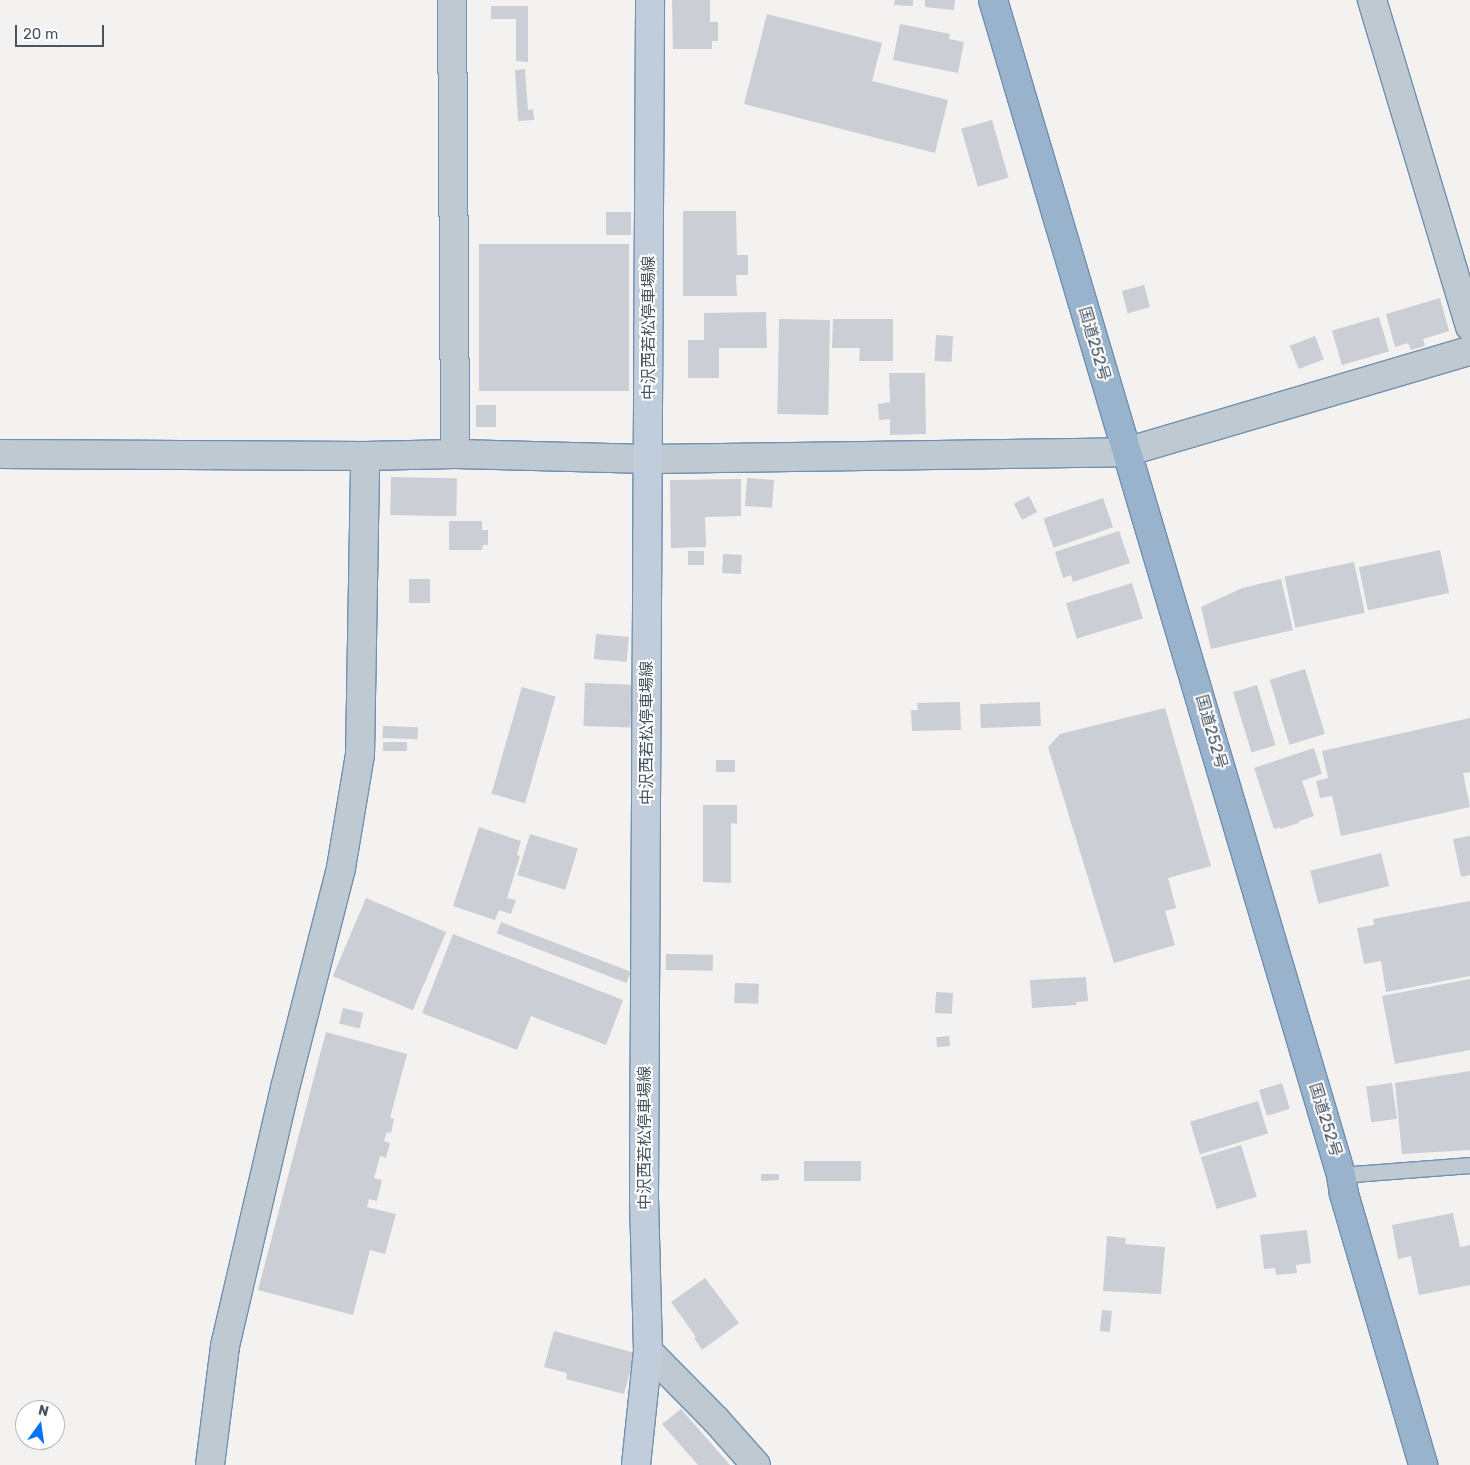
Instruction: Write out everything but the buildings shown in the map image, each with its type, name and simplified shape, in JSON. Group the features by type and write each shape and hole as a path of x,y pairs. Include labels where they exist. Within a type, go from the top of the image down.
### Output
{"highway":[{"name":"国道252号","path":"994,0 1126,452 1169,587 1341,1174 1344,1194 1423,1465"}],"main road":[{"name":"中沢西若松停車場線","path":"636,1465 648,1351 644,1197 650,0"}],"street":[{"path":"452,0 455,454"},
{"path":"1372,0 1470,327"},
{"path":"0,454 365,456 455,454 649,459 1126,452 1470,351"},
{"path":"210,1465 225,1346 285,1088 341,868 360,755 365,456"},
{"path":"648,1351 716,1420 756,1465"}],"lane":[{"path":"1341,1174 1470,1165"}]}
